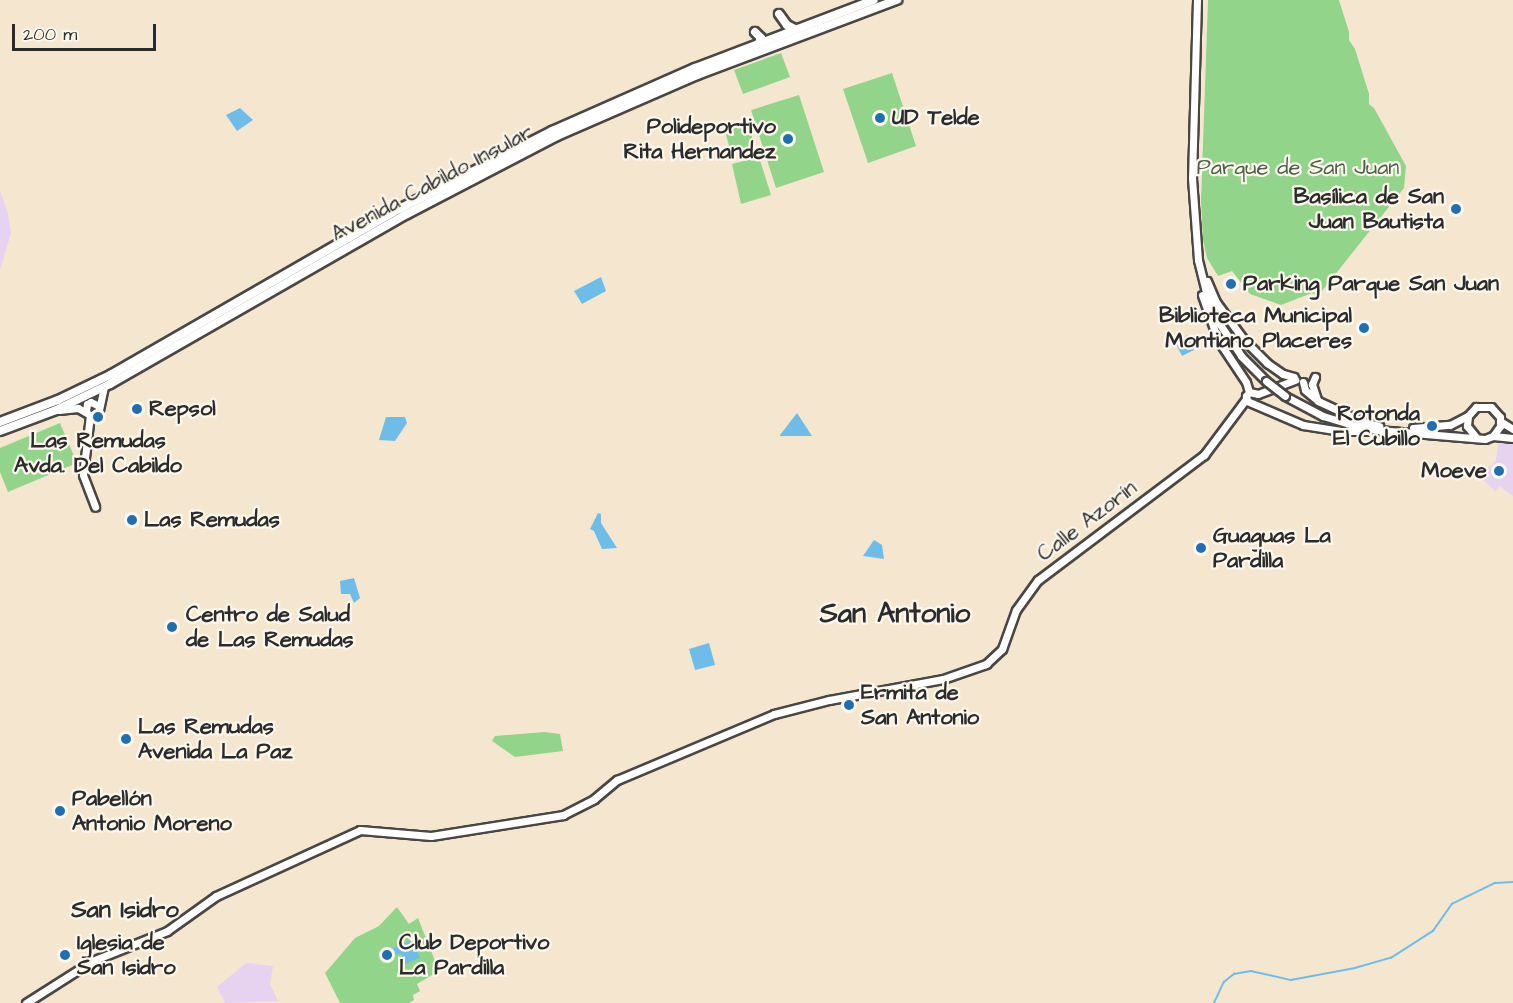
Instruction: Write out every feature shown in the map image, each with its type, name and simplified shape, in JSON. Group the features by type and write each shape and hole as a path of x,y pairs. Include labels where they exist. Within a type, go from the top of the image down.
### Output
{"main road":[{"name":"Avenida Cabildo Insular","path":"1,422 58,400 111,374 399,210 552,131 685,72 874,0"},
{"name":"Avenida Cabildo Insular","path":"0,431 56,410 104,387 407,214 557,136 697,75 897,0"},
{"path":"779,14 787,25 795,29"},
{"path":"778,29 795,29"},
{"path":"755,32 761,38 759,43"},
{"path":"0,436 16,426"}],"street":[{"path":"1196,0 1192,178 1202,292 1209,319 1218,340 1246,382 1249,398"},
{"path":"1198,260 1216,302 1244,340 1267,363 1283,374 1294,378 1249,398"},
{"path":"1198,260 1207,297 1226,336 1241,356 1284,396 1323,416 1378,430 1485,439 1493,436 1513,438"},
{"path":"1315,377 1313,392 1318,401"},
{"path":"1303,382 1305,390 1318,401 1361,421 1394,429"},
{"path":"56,410 78,408 88,413 98,413 104,387"},
{"name":"Calle Azorín","path":"26,1003 92,961 167,931 216,896 260,878 360,830 430,836 563,815 594,799 617,780 774,714 839,698 969,672 995,657 1002,649 1016,610 1038,580 1204,455 1249,398 1258,401 1258,394"},
{"path":"1249,398 1290,420 1320,429 1358,432 1378,430"},
{"path":"95,507 83,475 87,404 91,402 99,406"},
{"path":"1365,427 1394,429 1450,426 1468,416 1476,407 1486,406 1495,410 1500,421 1513,429"},
{"path":"1468,416 1469,430 1476,437"},
{"path":"1493,436 1500,421"}],"shaded area":[{"path":"0,191 8,213 11,233 0,270"},
{"name":"Moeve","path":"1499,441 1513,443 1513,496 1499,486 1496,492 1479,476 1496,461"},
{"path":"246,963 273,966 270,984 278,1001 225,1003 217,987"}],"green space":[{"name":"Parque de San Juan","path":"1208,0 1339,0 1349,32 1349,40 1355,49 1369,94 1369,104 1374,108 1406,166 1404,188 1318,296 1312,293 1281,305 1250,294 1232,271 1218,276 1207,258 1203,240 1201,201"},
{"path":"781,53 790,77 743,94 734,70"},
{"name":"UD Telde","path":"892,73 916,146 868,163 843,89"},
{"path":"799,95 824,172 776,188 751,110"},
{"path":"748,124 755,146 731,153 725,131"},
{"path":"759,157 771,195 741,204 732,164"},
{"path":"60,423 77,463 8,492 0,472 0,448"},
{"path":"544,732 560,734 563,751 515,757 492,741 495,736"},
{"name":"Club Deportivo La Pardilla","path":"397,907 409,924 418,918 439,971 417,984 420,991 413,995 414,1000 409,1003 340,1003 325,973 355,938 379,926"}],"water":[{"path":"240,108 253,120 237,131 226,115"},
{"path":"601,277 606,291 582,304 574,291"},
{"path":"1188,335 1194,350 1182,356 1175,342"},
{"path":"797,413 812,436 780,436 780,435"},
{"path":"386,417 405,417 407,423 395,441 379,440"},
{"path":"598,513 601,514 601,523 617,548 602,549 594,531 590,529"},
{"path":"874,540 882,545 884,559 863,556"},
{"path":"354,578 360,598 354,603 350,594 341,594 340,581"},
{"path":"709,643 715,665 695,670 689,649"},
{"path":"413,940 420,958 405,964 401,954 396,955 393,948"}],"waterway":[{"path":"1214,1003 1224,982 1234,974 1251,971 1291,980 1355,968 1391,958 1433,931 1452,904 1495,883 1513,882"}],"place":[{"name":"UD Telde","path":"880,118"},
{"name":"Polideportivo Rita Hernandez","path":"788,139"},
{"name":"Basílica de San Juan Bautista","path":"1456,209"},
{"name":"Parking Parque San Juan","path":"1231,284"},
{"name":"Biblioteca Municipal Montiano Placeres","path":"1364,328"},
{"name":"Repsol","path":"137,409"},
{"name":"Las Remudas Avda. Del Cabildo","path":"98,417"},
{"name":"Rotonda El Cubillo","path":"1432,426"},
{"name":"Moeve","path":"1499,471"},
{"name":"Las Remudas","path":"132,520"},
{"name":"Guaguas La Pardilla","path":"1201,548"},
{"name":"Centro de Salud de Las Remudas","path":"172,627"},
{"name":"Ermita de San Antonio","path":"849,705"},
{"name":"Las Remudas Avenida La Paz","path":"126,739"},
{"name":"Pabellón Antonio Moreno","path":"60,811"},
{"name":"Iglesia de San Isidro","path":"65,955"},
{"name":"Club Deportivo La Pardilla","path":"387,955"}],"district":[{"name":"San Antonio","path":"895,614"},
{"name":"San Isidro","path":"125,911"}]}
